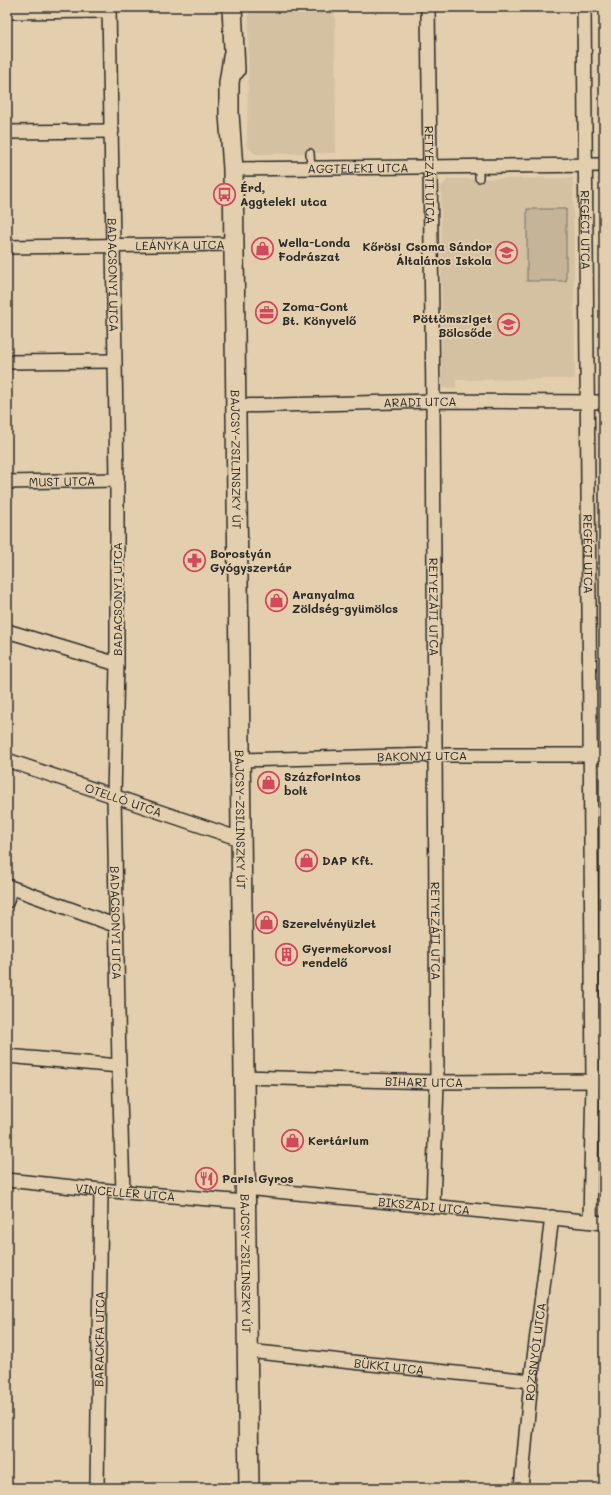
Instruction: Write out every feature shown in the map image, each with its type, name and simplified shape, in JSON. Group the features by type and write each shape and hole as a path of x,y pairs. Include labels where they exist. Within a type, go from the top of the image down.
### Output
{"main road":[{"name":"BAJCSY-ZSILINSZKY ÚT","path":"232,7 233,57 237,84 238,114 232,160 249,1488"}],"street":[{"name":"RETYEZÁTI UTCA","path":"428,7 429,168 435,222 433,401 437,1082 433,1206"},
{"name":"REGÉCI UTCA","path":"584,7 590,755 598,1081 590,1221"},
{"path":"7,12 109,9"},
{"name":"BADACSONYI UTCA","path":"109,9 117,480 117,664 114,796 123,1192"},
{"path":"7,132 112,131"},
{"name":"AGGTELEKI UTCA","path":"232,160 311,168 429,168 479,173 585,165 604,165"},
{"name":"LEÁNYKA UTCA","path":"7,247 233,244"},
{"path":"7,362 114,361"},
{"name":"ARADI UTCA","path":"236,406 433,401 604,402"},
{"name":"MUST UTCA","path":"7,482 117,480"},
{"path":"7,631 117,664"},
{"name":"BAKONYI UTCA","path":"239,760 435,755 604,754"},
{"name":"OTELLÓ UTCA","path":"7,760 240,839"},
{"path":"7,901 9,886 116,926"},
{"path":"7,1056 119,1066"},
{"name":"BIHARI UTCA","path":"243,1077 437,1082 598,1081"},
{"name":"VINCELLÉR UTCA","path":"7,1180 123,1192 245,1195"},
{"name":"BARACKFA UTCA","path":"97,1488 101,1190"},
{"name":"BIKSZÁDI UTCA","path":"245,1195 433,1206 604,1223"},
{"name":"ROZSNYÓI UTCA","path":"521,1488 531,1381 552,1217"},
{"name":"BÜKKI UTCA","path":"248,1351 531,1381"}],"lane":[{"path":"310,153 311,168"}],"shaded area":[{"path":"249,7 335,7 336,153 255,154 247,146"},
{"path":"573,178 575,379 456,380 456,388 442,388 441,187 448,179"},
{"path":"527,209 566,209 566,281 527,281"}],"place":[{"name":"Érd, Aggteleki utca","path":"224,194"},
{"name":"Wella-Londa Fodrászat","path":"263,249"},
{"name":"Kőrösi Csoma Sándor Általános Iskola","path":"507,253"},
{"name":"Zoma-Cont Bt. Könyvelő","path":"266,313"},
{"name":"Pöttömsziget Bölcsőde","path":"508,325"},
{"name":"Borostyán Gyógyszertár","path":"195,560"},
{"name":"Aranyalma Zöldség-gyümölcs","path":"277,601"},
{"name":"Százforintos bolt","path":"268,783"},
{"name":"DAP Kft.","path":"306,860"},
{"name":"Szerelvényüzlet","path":"267,923"},
{"name":"Gyermekorvosi rendelő","path":"286,955"},
{"name":"Kertárium","path":"292,1140"},
{"name":"Paris Gyros","path":"206,1178"}]}
